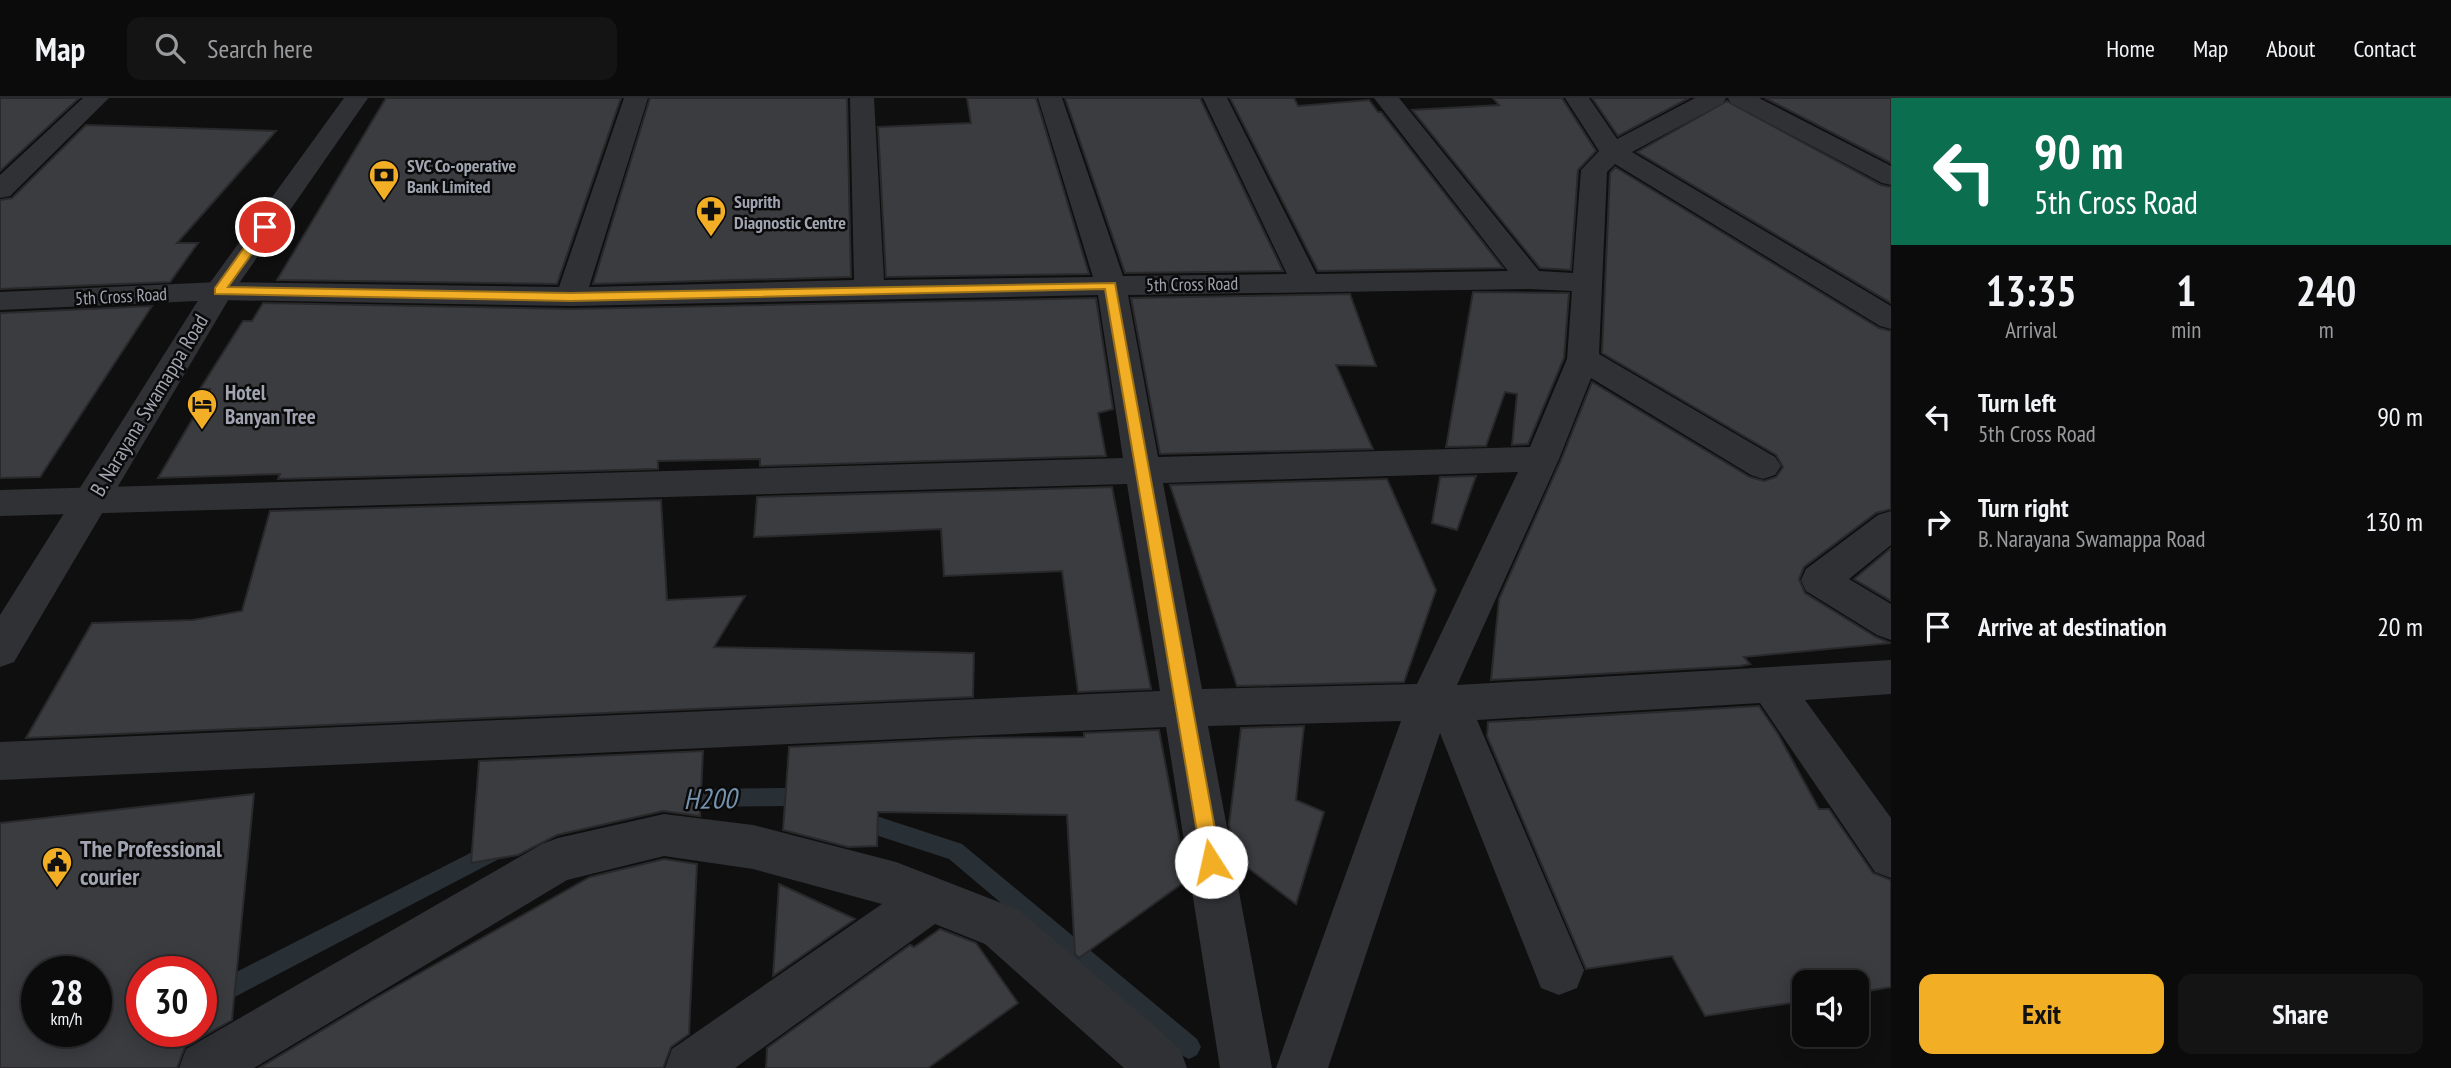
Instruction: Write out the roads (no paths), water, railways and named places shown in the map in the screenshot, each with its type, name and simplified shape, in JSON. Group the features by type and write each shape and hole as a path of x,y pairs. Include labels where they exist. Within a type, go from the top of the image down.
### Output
{"street":[{"path":"0,190 97,98"},
{"name":"B. Narayana Swamappa Road","path":"0,650 219,291 356,98"},
{"path":"571,297 636,98"},
{"path":"862,98 869,289"},
{"path":"1050,98 1111,285 1246,1068"},
{"path":"1215,98 1306,283"},
{"path":"1386,98 1530,280"},
{"path":"1577,98 1613,152 1891,319"},
{"path":"1302,1068 1439,703 1583,359 1594,170 1613,152 1714,98"},
{"path":"1740,98 1891,177"},
{"name":"5th Cross Road","path":"0,302 219,291 571,297 1111,285 1530,280 1586,283"},
{"path":"1583,359 1763,466"},
{"path":"0,503 1542,459"},
{"path":"1891,526 1820,580 1891,624"},
{"path":"0,761 1185,708 1439,703 1891,677"},
{"path":"1771,685 1891,856"},
{"path":"1439,703 1559,970"},
{"path":"205,1068 558,860 664,835 753,847 896,885 1002,927 1161,1068"},
{"path":"691,1068 930,898"}],"waterway":[{"name":"H200","path":"677,798 785,797 809,804"},
{"name":"H200","path":"855,819 955,851 1189,1047"},
{"name":"H200","path":"217,994 490,853"}],"place":[{"name":"SVC Co-operative Bank Limited","path":"384,202"},
{"name":"Suprith Diagnostic Centre","path":"711,238"},
{"name":"Hotel Banyan Tree","path":"202,431"},
{"name":"The Professional courier","path":"57,889"}]}
